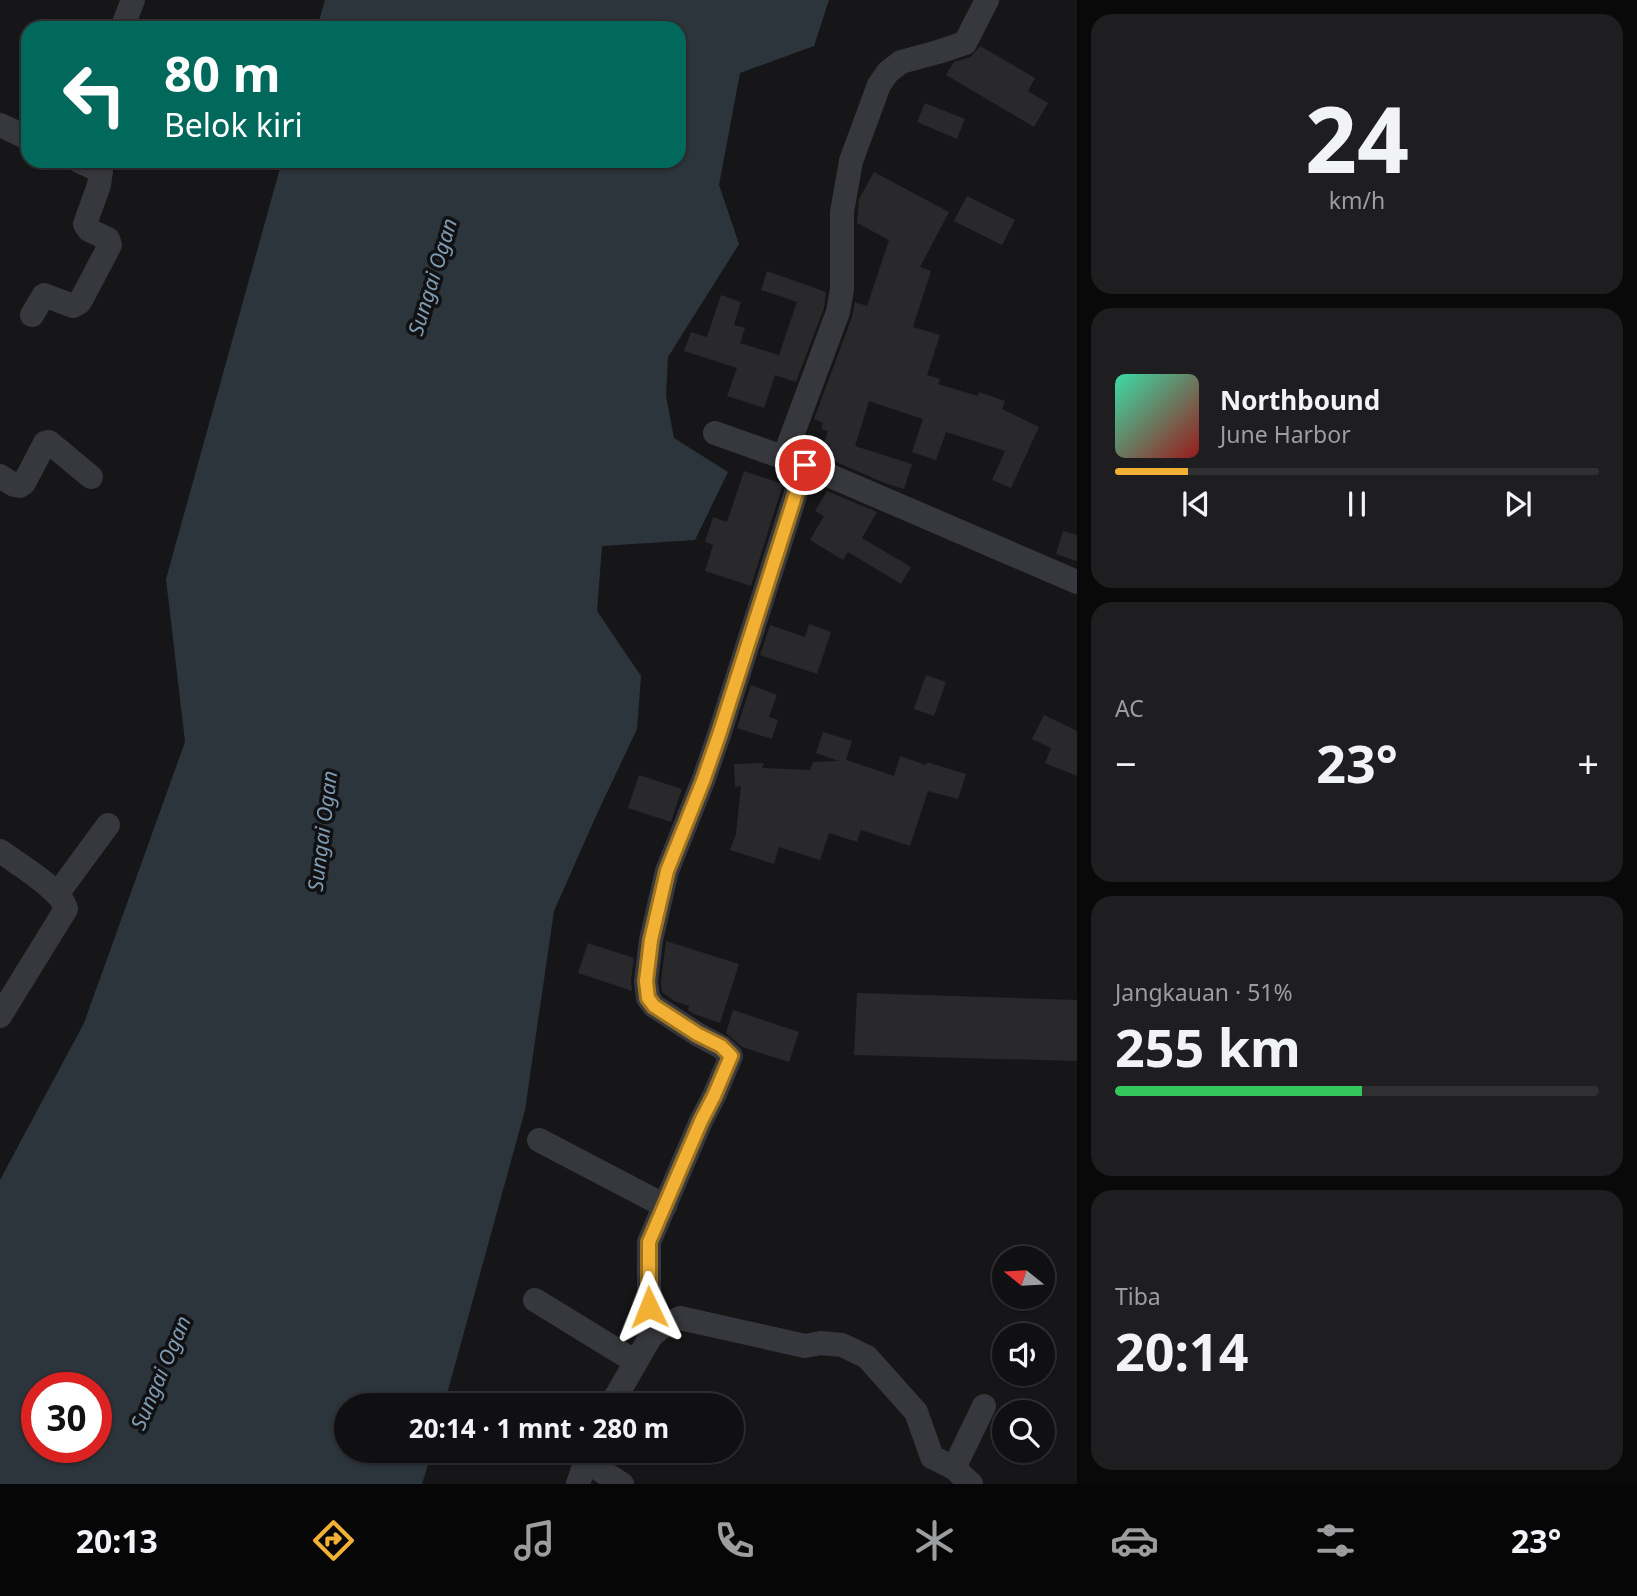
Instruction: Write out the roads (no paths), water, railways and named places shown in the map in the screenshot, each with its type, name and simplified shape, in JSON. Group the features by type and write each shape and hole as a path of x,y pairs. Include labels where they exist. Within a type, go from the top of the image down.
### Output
{"street":[{"path":"124,21 134,0"},
{"path":"651,1336 649,1242 731,1056 721,1046 654,1006 648,998 646,981 651,940 667,871 719,735 838,312 842,289 842,212 851,161 880,85 888,72 901,61 963,44 987,0"},
{"path":"0,125 21,135"},
{"path":"33,315 44,295 73,306 80,302 110,245 108,239 89,230 85,224 99,185 101,171 94,168"},
{"path":"715,433 795,461 1077,582"},
{"path":"0,476 20,486 45,443 49,442 91,477"},
{"path":"58,893 107,825"},
{"path":"0,851 58,893 66,909 0,1016"},
{"path":"538,1140 665,1206"},
{"path":"535,1300 636,1362"},
{"path":"618,1393 651,1336 666,1324 680,1318 804,1346 821,1343 842,1345 867,1357 916,1412 932,1457 963,1476 984,1406"},
{"path":"584,1465 622,1484"}],"water":[{"name":"Sungai Ogan","path":"325,0 829,0 814,46 740,73 719,185 739,244 668,357 666,396 674,438 728,472 695,540 602,546 597,611 641,676 637,729 554,911 525,1110 447,1393 334,1393 334,1463 428,1463 422,1484 0,1484 0,1180 84,1023 185,742 166,579 280,168 686,168 686,21 319,21"}]}
